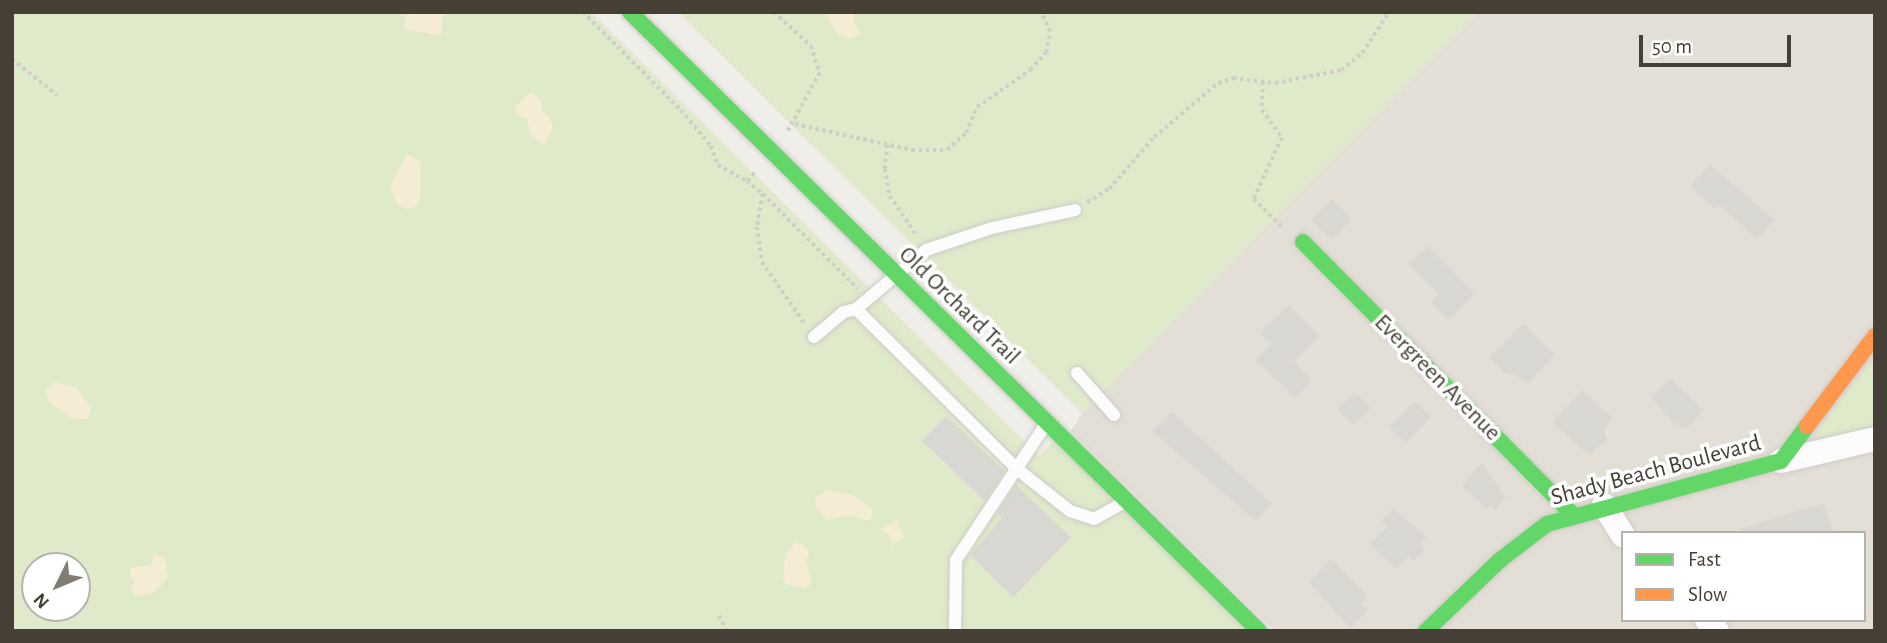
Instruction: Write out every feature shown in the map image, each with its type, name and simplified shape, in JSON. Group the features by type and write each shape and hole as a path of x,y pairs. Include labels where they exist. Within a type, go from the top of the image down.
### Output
{"street":[{"name":"Old Orchard Trail","path":"630,12 1259,631"},
{"name":"Evergreen Avenue","path":"1303,242 1572,514"},
{"name":"Shady Beach Boulevard","path":"1426,631 1527,537 1572,514 1781,461 1875,336"},
{"path":"1781,461 1875,439"},
{"path":"1604,505 1621,533"}],"lane":[{"path":"814,337 844,312 856,309 926,250 992,228 1075,210"},
{"path":"856,309 1017,470 1070,511 1094,519 1126,501"},
{"path":"1077,373 1114,415"},
{"path":"955,631 956,560 1046,424"}],"path":[{"path":"795,124 888,145 947,150 966,133 977,107 1030,70 1046,53 1050,32 1041,12"},
{"path":"1075,210 1109,189 1193,100 1233,78 1263,82 1341,70 1362,53 1389,12"},
{"path":"12,59 57,94"},
{"path":"1263,82 1262,110 1282,138 1254,199 1303,242"},
{"path":"888,145 885,169 890,196 926,250"},
{"path":"747,181 867,299"},
{"path":"762,194 757,227 762,262 814,337"},
{"path":"719,617 727,631"}],"shaded area":[{"path":"1478,12 1875,12 1875,631 1275,631 1071,431 1082,413"}],"green space":[{"path":"12,12 591,12 1039,456 1061,434 1254,631 12,631"},
{"path":"678,12 1478,12 1082,413"},
{"path":"1875,358 1875,431 1822,446 1815,433"}],"sand":[{"path":"418,12 443,12 441,35 404,30 405,16"},
{"path":"825,12 855,12 854,21 861,34 849,39 837,34"},
{"path":"531,92 541,100 542,111 550,117 553,128 544,145 530,134 527,119 515,114 516,106"},
{"path":"407,154 420,161 421,174 420,200 416,207 407,209 397,204 390,186"},
{"path":"53,382 76,387 91,408 88,419 71,418 50,403 45,392"},
{"path":"828,490 854,495 872,509 872,518 867,521 851,515 827,520 816,508 815,497"},
{"path":"897,520 904,537 892,546 889,535 880,529"},
{"path":"795,543 804,545 809,553 806,561 812,582 806,588 787,585 783,579 785,556"},
{"path":"154,554 165,558 168,578 153,593 136,596 131,589 135,581 130,578 131,568 151,565"}],"building":[{"path":"1710,165 1775,220 1757,239 1719,205 1715,209 1690,186"},
{"path":"1332,199 1352,219 1332,240 1311,220"},
{"path":"1428,246 1475,294 1449,320 1431,302 1439,294 1409,264"},
{"path":"1289,305 1319,336 1294,361 1312,381 1295,398 1255,360 1271,344 1260,333"},
{"path":"1524,324 1555,355 1527,384 1518,376 1506,374 1489,357"},
{"path":"1670,378 1703,410 1687,429 1674,424 1651,397"},
{"path":"1583,390 1613,419 1604,428 1607,440 1589,455 1552,422"},
{"path":"1355,392 1371,408 1353,425 1337,409"},
{"path":"1415,401 1431,417 1406,443 1389,427"},
{"path":"1172,412 1272,504 1256,521 1152,431"},
{"path":"946,416 1004,471 985,501 922,441"},
{"path":"1482,463 1506,498 1495,510 1490,504 1486,508 1462,485"},
{"path":"1016,485 1071,537 1013,597 970,555 1002,518 998,513"},
{"path":"1824,503 1832,531 1740,531"},
{"path":"1393,509 1427,537 1420,544 1425,549 1414,561 1409,556 1396,569 1370,544 1387,527 1381,521"},
{"path":"1331,559 1368,596 1361,604 1368,610 1350,628 1309,582"}],"traffic: fast":[{"path":"630,12 1259,631"},
{"path":"1303,242 1572,514"},
{"path":"1426,631 1500,560 1547,524 1781,461 1807,426"}],"traffic: slow":[{"path":"1807,426 1875,336"}]}
